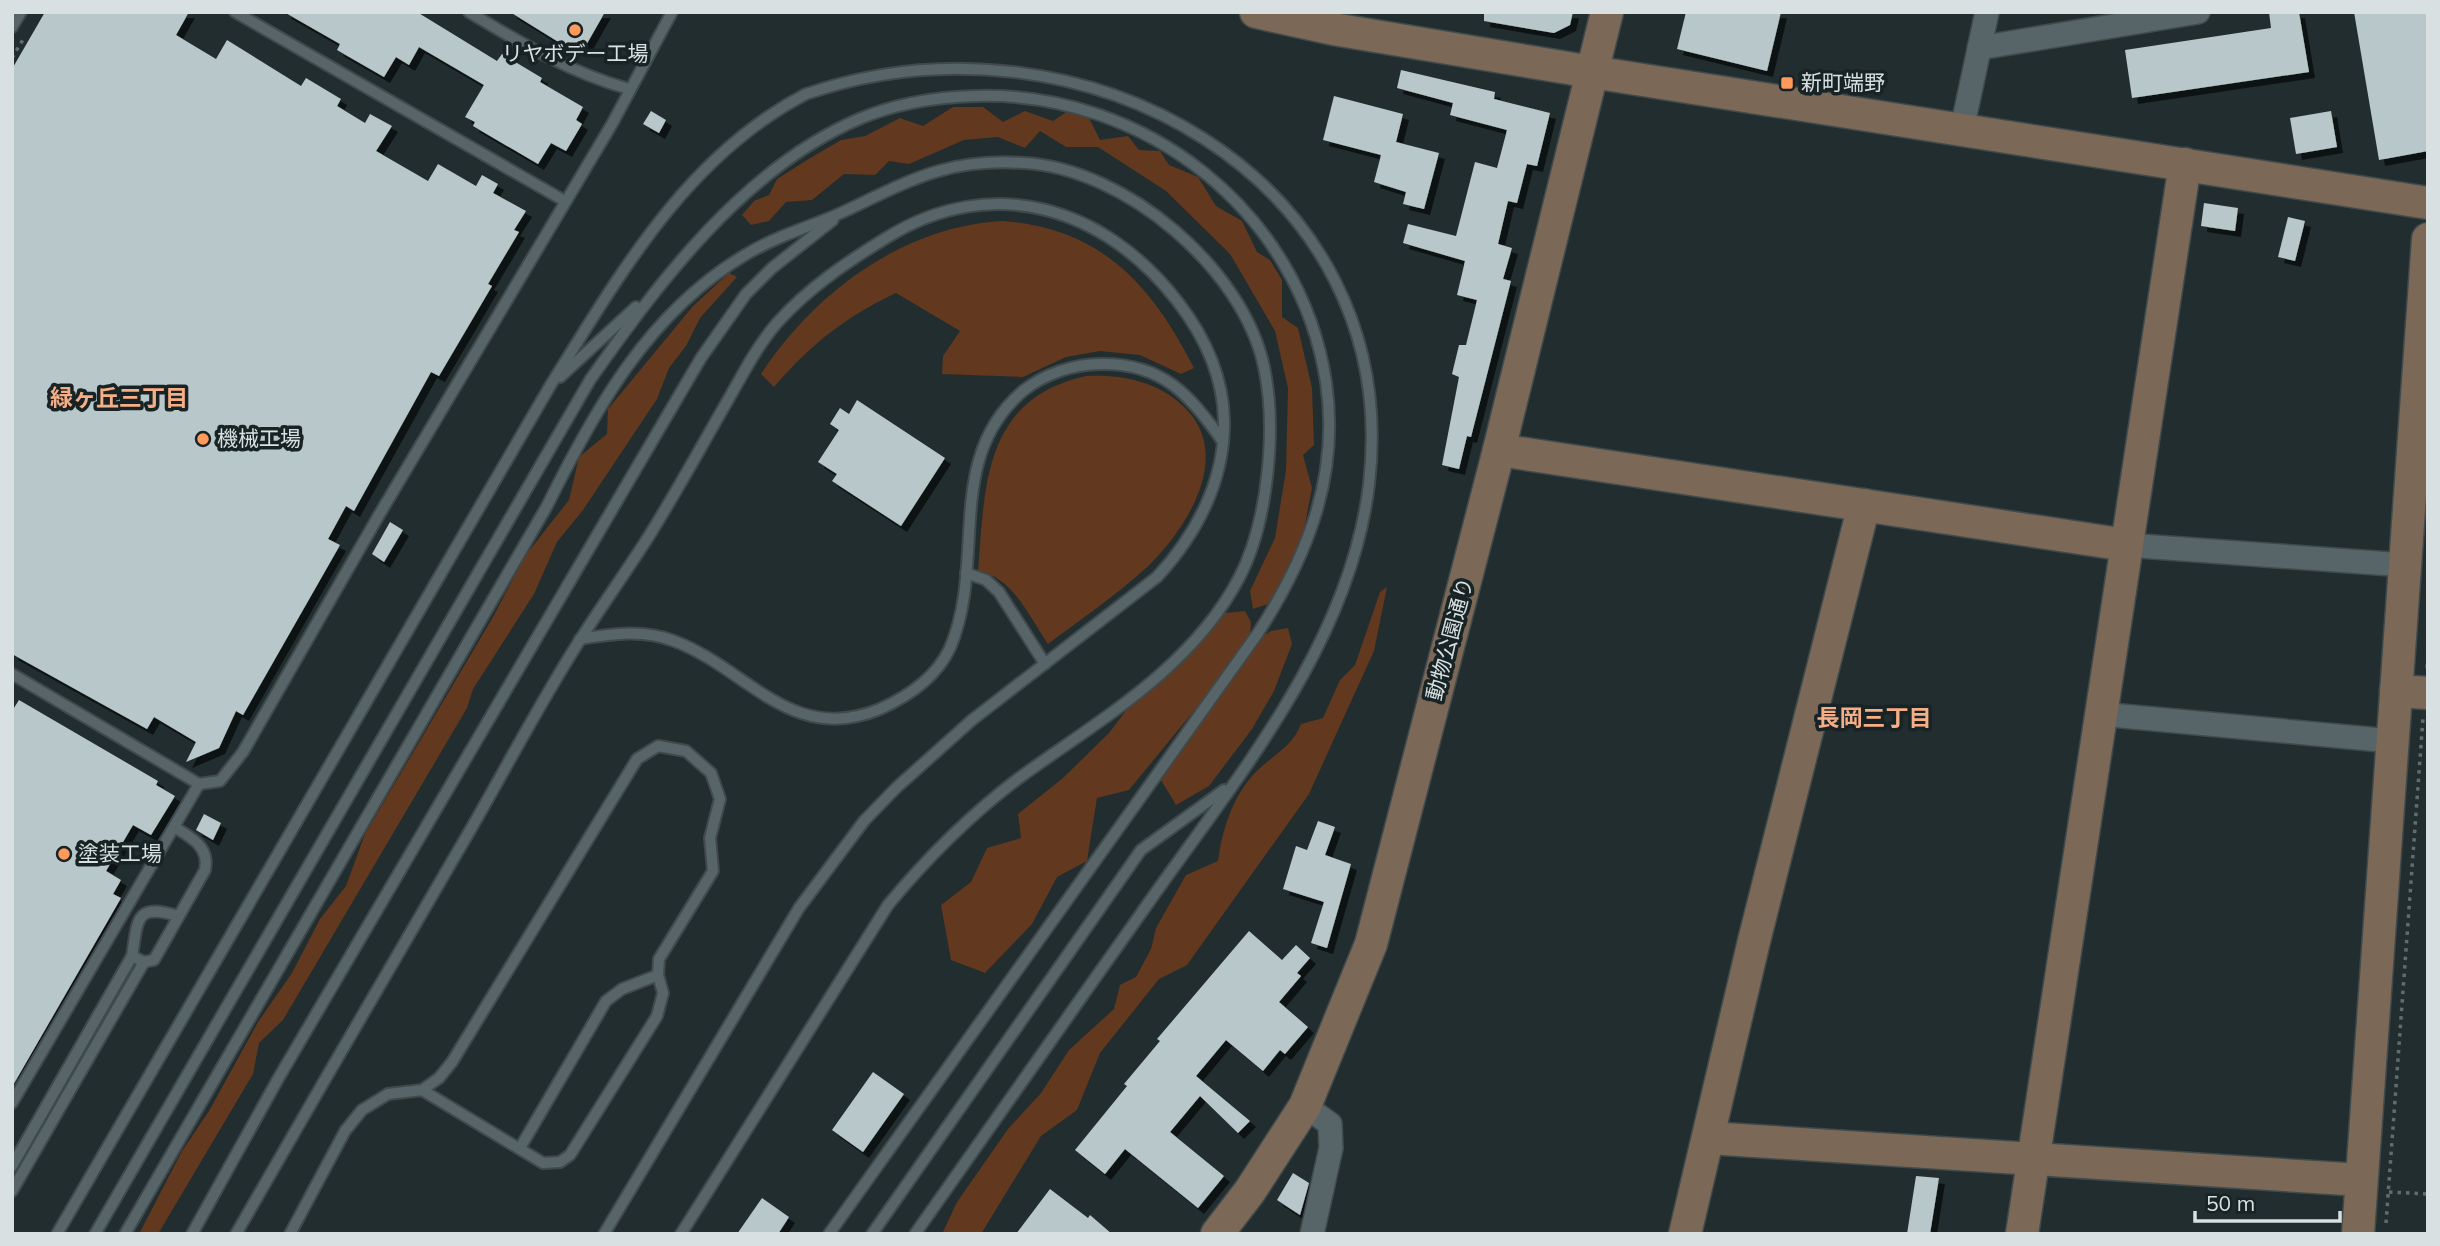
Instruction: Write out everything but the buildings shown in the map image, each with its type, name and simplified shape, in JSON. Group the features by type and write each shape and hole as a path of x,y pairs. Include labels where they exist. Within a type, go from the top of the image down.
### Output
{"street":[{"path":"1256,12 1333,29 1592,72 2428,203"},
{"name":"動物公園通り","path":"1217,1234 1250,1191 1305,1106 1371,944 1499,450 1607,12"},
{"path":"1962,129 1987,12"},
{"path":"1979,48 2198,12"},
{"path":"2022,1234 2185,164"},
{"path":"2358,1234 2375,1186 2392,741 2416,692 2405,565 2428,239"},
{"path":"1499,450 2126,545 2405,565"},
{"path":"1685,1234 1754,941 1864,505"},
{"path":"2100,714 2392,741"},
{"path":"1305,1106 1330,1124 1331,1148 1311,1234"},
{"path":"1708,1138 2375,1186"}],"lane":[{"path":"12,27 20,12"},
{"path":"235,12 563,200"},
{"path":"469,12 524,45 593,79 629,89"},
{"path":"12,674 199,784 220,781 243,752 563,200 612,124 672,12"},
{"path":"57,1234 550,386 638,248 683,192 739,139 789,104 836,80 878,66"},
{"path":"550,386 651,293 763,178 822,136 861,118 905,104 943,97 1022,96 1089,109 1125,122 1187,158 1215,181 1267,239 1287,270 1308,319 1326,383 1329,429 1325,476 1316,517 1302,557 1281,596 1016,974 829,1234"},
{"path":"125,1234 547,506 610,390 653,333 702,284 774,239 843,212 884,190 927,173 960,165 1028,163 1091,177 1130,195 1166,222 1199,254 1245,317 1264,363 1271,445 1252,544 1240,577 1203,628 1146,687 981,808 921,865 862,941 681,1234"},
{"path":"915,1234 1232,785 1288,698 1330,619 1360,530 1369,487 1372,439 1360,346 1345,298 1328,259 1300,212 1266,173"},
{"path":"236,1234 580,639 649,536 753,356 776,324 810,290 832,273 888,237 936,213 981,205 1031,206 1081,221 1121,244 1147,266 1173,296 1211,356 1222,396 1223,442 1203,513 1176,556 1129,601 932,754 864,821 837,855 786,930 604,1234"},
{"path":"192,1234 278,1079 701,358 755,285 843,212"},
{"path":"96,1234 590,380 651,293"},
{"path":"580,639 631,633 673,640 697,651 784,708 828,718 853,716 901,699 922,685 938,668 958,626 964,604 977,463 995,419 1030,386 1067,369 1092,364 1119,363 1139,368 1160,376 1181,389 1200,408 1223,442"},
{"path":"966,573 995,586 1045,664"},
{"path":"290,1234 345,1131 362,1110 388,1094 422,1090 439,1078 452,1062 637,759 658,746 668,745 686,751 701,761 718,785 720,799 710,838 713,870 659,959 658,975 663,993 657,1016 570,1155 552,1165 543,1163 422,1090"},
{"path":"12,1103 199,784"},
{"path":"872,1234 1141,850 1232,785"},
{"path":"132,956 144,962 154,960 206,865 200,846 174,827"},
{"path":"12,1166 132,956 136,925 146,912 155,909 178,916"},
{"path":"12,1191 144,962"},
{"path":"520,1148 606,1001 622,989 658,975"}],"path":[{"path":"2385,1234 2375,1186 2416,692 2428,657"},
{"path":"2375,1186 2428,1194"}],"shaded area":[{"path":"953,107 983,107 1003,122 1025,111 1053,121 1068,111 1088,116 1100,140 1128,136 1139,150 1160,151 1169,165 1198,177 1216,206 1242,221 1257,252 1270,260 1282,280 1282,317 1298,328 1312,388 1314,445 1303,455 1312,488 1300,550 1268,604 1253,609 1250,591 1275,538 1286,470 1288,388 1275,331 1230,254 1166,191 1098,147 1066,147 1040,131 1025,148 998,137 964,140 909,164 889,161 875,175 844,174 812,200 786,202 769,221 751,225 742,215 754,201 769,195 777,179 841,140 865,136 900,118 923,126"},
{"path":"1003,221 1038,226 1069,236 1096,249 1120,266 1160,311 1194,368 1181,374 1140,355 1100,351 1066,357 1023,377 942,374 943,356 960,331 896,293 860,312 829,333 774,387 761,374 807,317 834,291 864,269 896,250 930,236 966,226"},
{"path":"729,273 737,277 700,318 686,346 669,368 657,399 583,510 557,542 534,594 473,689 467,708 283,1020 259,1043 253,1074 158,1234 139,1234 182,1151 209,1111 258,1022 292,973 320,919 346,886 365,834 493,617 525,556 569,500 579,457 607,434 608,409 693,306"},
{"path":"1086,376 1141,382 1178,401 1200,430 1205,451 1204,472 1188,515 1160,554 1122,589 1048,644 1010,589 1001,581 978,571 983,508 996,450 1008,425 1027,404 1052,387"},
{"path":"1387,587 1374,651 1309,794 1187,965 1159,979 1100,1053 1077,1110 1041,1136 981,1234 942,1234 957,1202 1008,1129 1041,1093 1069,1050 1114,1009 1120,985 1136,977 1151,949 1156,928 1186,875 1218,861 1229,815 1246,784 1292,740 1301,724 1323,718 1340,680 1355,665 1380,592"},
{"path":"1245,611 1251,622 1250,636 1256,640 1271,631 1288,628 1292,644 1274,691 1252,729 1209,786 1176,805 1161,780 1190,740 1211,690 1129,790 1097,798 1087,861 1057,877 1032,924 985,973 951,960 941,905 971,882 987,848 1021,838 1018,814 1063,778 1109,733 1152,676 1199,645 1225,613"}],"place":[{"name":"リヤボデー工場","path":"575,30"},
{"name":"新町端野","path":"1787,83"},
{"name":"機械工場","path":"203,439"},
{"name":"塗装工場","path":"64,854"}],"district":[{"name":"緑ヶ丘三丁目","path":"119,398"},
{"name":"長岡三丁目","path":"1874,718"}]}
